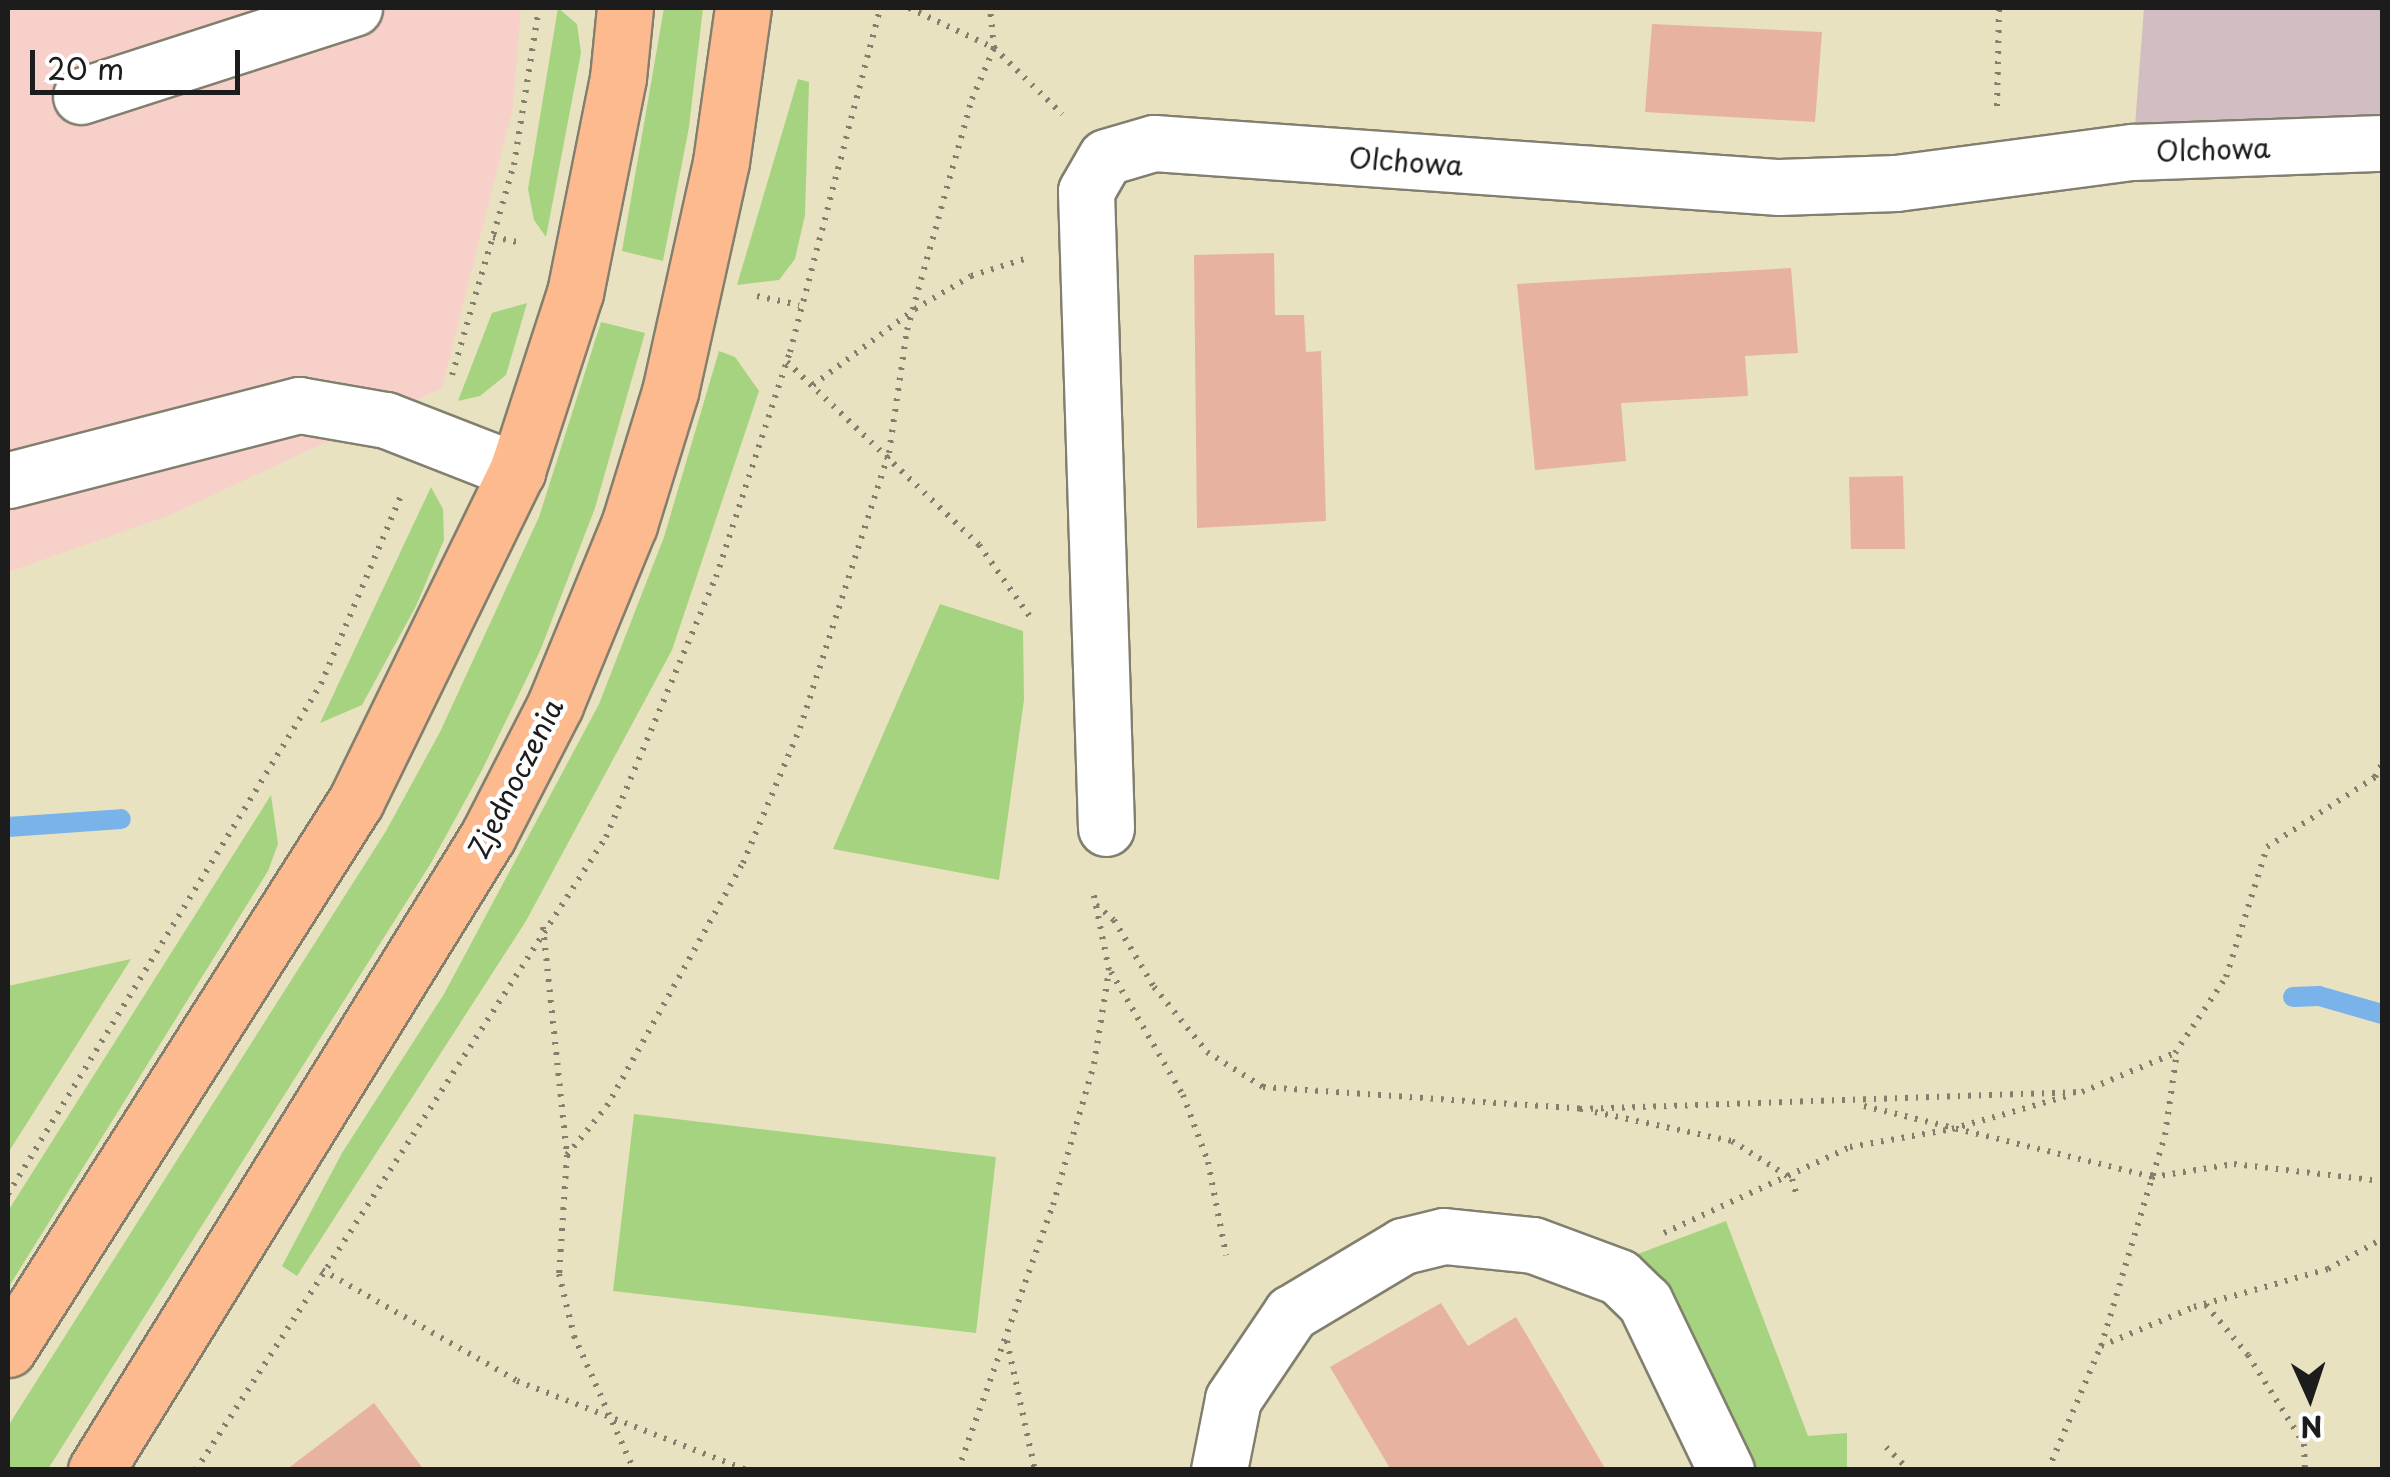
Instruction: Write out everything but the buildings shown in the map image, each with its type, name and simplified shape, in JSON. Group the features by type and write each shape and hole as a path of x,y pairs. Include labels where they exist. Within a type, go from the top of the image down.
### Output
{"main road":[{"path":"8,1349 356,801 517,471 575,294 618,78 625,8"},
{"name":"Zjednoczenia","path":"96,1470 488,836 555,705 629,525 670,392 721,162 743,8"}],"street":[{"path":"81,96 354,8"},
{"name":"Olchowa","path":"1106,157 1154,143 1779,187 1896,184 2133,152 2382,143"},
{"path":"1098,852 1086,191 1106,157"},
{"path":"9,480 299,405 427,434 517,471"},
{"path":"1219,1470 1234,1399 1291,1313 1402,1246 1444,1236 1487,1236 1586,1262 1620,1277 1645,1302 1726,1470"}],"path":[{"path":"8,1194 321,684 453,373 514,165 539,8"},
{"path":"839,158 880,8"},
{"path":"909,8 994,48 1106,157"},
{"path":"567,1155 607,1106 743,863 800,728 889,453 915,310 972,99 994,48 990,8"},
{"path":"1996,170 1999,8"},
{"path":"813,385 915,310 972,276 1087,239"},
{"path":"748,294 800,305"},
{"path":"786,362 889,453 979,545 1040,636"},
{"path":"2048,1470 2101,1346 2152,1177 2178,1050 2226,977 2267,847 2375,777 2382,764"},
{"path":"1098,852 1096,905 1110,970 1183,1095 1208,1162 1226,1254"},
{"path":"1096,905 1114,920 1154,987 1206,1052 1263,1087 1580,1109 1856,1104 2082,1092"},
{"path":"543,926 567,1155 559,1274 574,1336 634,1470"},
{"path":"958,1470 1007,1340 1094,1064 1110,970"},
{"path":"1586,1262 1792,1180 1850,1147 1952,1129 2082,1092 2178,1050"},
{"path":"1856,1104 2152,1177 2234,1164 2382,1181"},
{"path":"1580,1109 1732,1140 1792,1180 1797,1197"},
{"path":"2101,1346 2206,1304 2328,1269 2382,1239"},
{"path":"322,1270 517,1382 614,1424 746,1470"},
{"path":"2206,1304 2248,1355 2304,1444 2305,1470"},
{"path":"1007,1340 1035,1470"},
{"path":"1886,1447 1909,1470"}],"shaded area":[{"path":"8,8 521,8 513,107 442,388 170,515 8,572"},
{"path":"2144,8 2382,8 2382,166 2133,152"}],"green space":[{"path":"558,8 577,24 581,53 546,237 534,220 528,189"},
{"path":"664,8 703,8 689,127 663,261 622,251"},
{"path":"798,79 809,82 805,215 795,259 779,280 737,285"},
{"path":"527,303 506,375 480,396 458,401 492,313"},
{"path":"601,322 645,333 595,508 540,651 482,770 431,863 48,1469 8,1469 8,1426 386,831 440,732 539,517"},
{"path":"719,351 735,357 759,391 672,650 526,921 297,1276 282,1266 342,1153 444,994 599,704 664,537"},
{"path":"431,487 443,509 444,540 416,606 362,705 320,723"},
{"path":"940,604 1023,631 1024,700 999,880 833,849"},
{"path":"271,795 278,844 268,871 8,1288 8,1211"},
{"path":"131,959 8,1153 8,986"},
{"path":"634,1114 996,1157 976,1333 613,1291"},
{"path":"1726,1221 1808,1436 1847,1433 1847,1469 1747,1469 1627,1258"}],"waterway":[{"path":"8,827 121,819"},
{"path":"2293,997 2319,996 2382,1014"}]}
